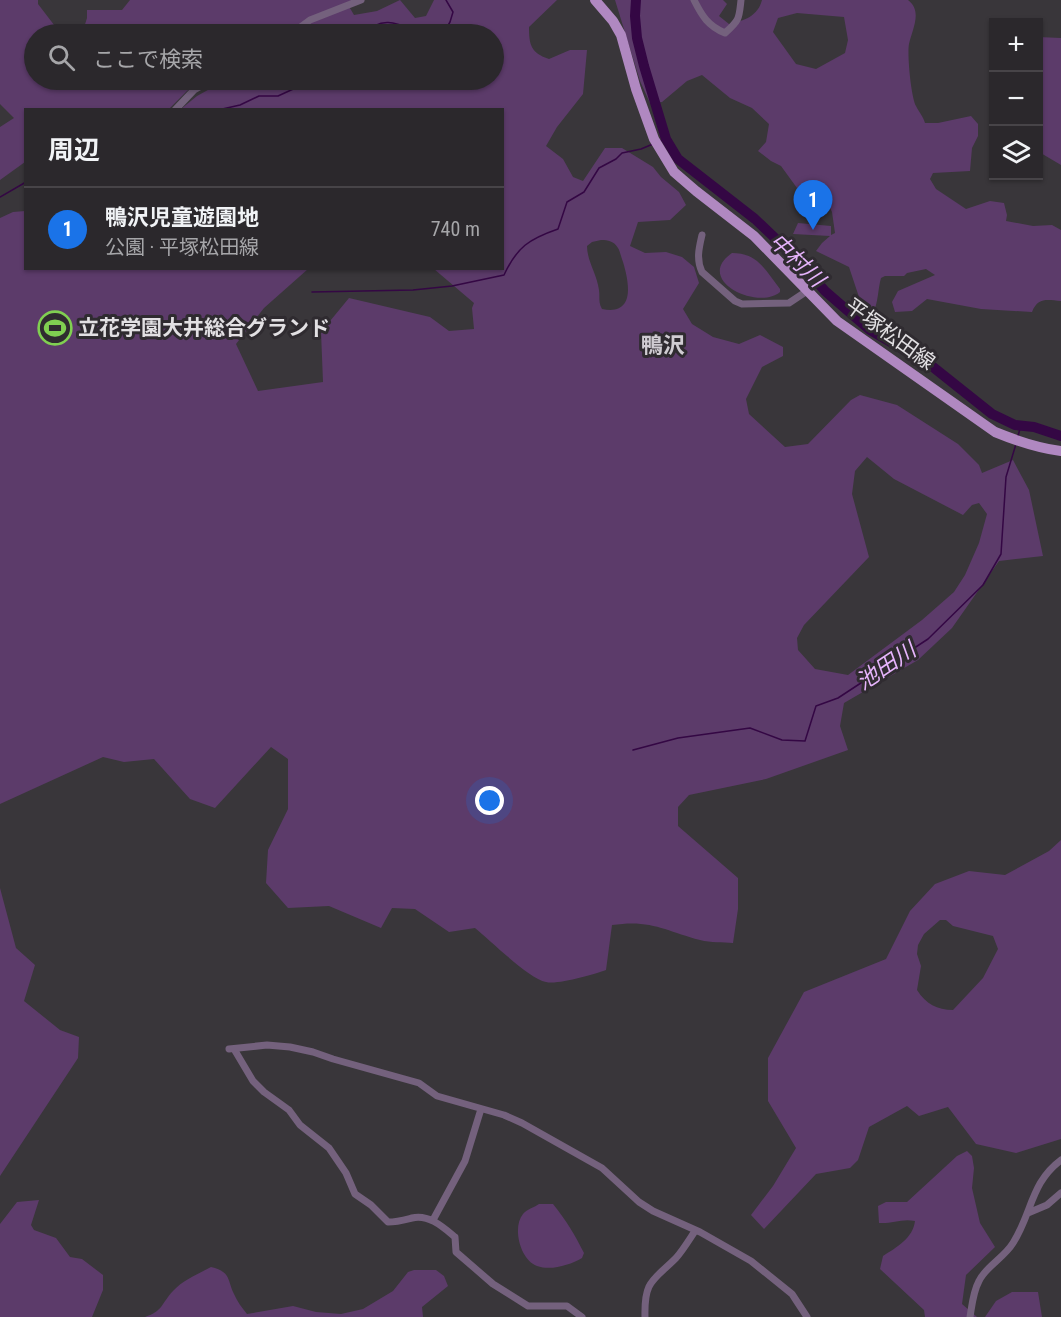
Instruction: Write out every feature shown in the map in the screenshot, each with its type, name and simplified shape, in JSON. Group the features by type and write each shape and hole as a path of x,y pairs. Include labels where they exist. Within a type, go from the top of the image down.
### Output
{"main road":[{"name":"平塚松田線","path":"600,2 621,34 649,127 669,166 690,186 754,236 825,311 849,330 980,423 1018,442 1061,451"}],"street":[{"path":"305,24 361,0"},
{"path":"694,0 704,19 713,28 725,33 741,16 741,0"},
{"path":"177,108 194,90"},
{"path":"702,234 698,254 699,266 702,272 735,301 750,305 789,303 807,291"},
{"path":"582,1317 567,1306 528,1306 493,1284 456,1252 455,1237 433,1220 415,1217 398,1222 388,1222 371,1205 355,1194 346,1173 329,1148 300,1125 289,1110 253,1081 231,1049 267,1045 313,1052 419,1083 437,1096 482,1108 522,1123 602,1168 639,1202 653,1211 725,1245 751,1261 792,1294 807,1317"},
{"path":"433,1220 465,1161 482,1108"},
{"path":"970,1317 972,1302 981,1277 1006,1255 1022,1230 1039,1183 1045,1174 1061,1160"},
{"path":"1028,1213 1047,1205 1061,1193"},
{"path":"645,1317 644,1302 650,1283 677,1257 695,1231"}],"shaded area":[{"path":"0,0 38,0 38,4 53,24 24,24 24,90 188,90 170,108 24,108 24,163 0,180 0,127 14,118 0,104"},
{"path":"130,0 353,0 347,3 354,15 377,11 400,0 415,18 426,16 434,0 557,0 529,27 532,48 549,59 570,50 587,50 583,94 557,127 546,146 563,159 573,177 583,181 605,148 622,148 653,167 679,192 686,205 670,220 638,222 630,246 645,253 666,252 682,257 694,267 699,283 683,309 692,324 713,337 739,344 760,335 783,347 783,356 762,367 746,399 749,414 785,447 808,444 851,400 860,395 897,405 958,444 979,465 982,473 1013,460 1029,490 1043,556 999,561 952,628 918,660 844,703 840,726 848,750 766,779 689,795 678,807 678,826 738,878 738,909 733,943 704,941 648,925 612,925 606,970 552,983 530,974 475,928 449,932 415,909 392,908 381,928 329,906 288,908 266,883 268,850 288,809 288,759 271,747 215,808 190,799 154,759 124,762 103,757 0,804 0,218 13,212 24,211 24,270 307,270 264,308 236,344 258,391 323,382 321,332 349,298 430,317 449,331 474,329 472,308 474,303 435,270 504,270 504,108 182,108 208,90 504,90 504,24 85,24 87,10 122,10","holes":["611,241 618,248 628,288 625,302 613,310 602,309 598,284 587,252 587,246 592,242","867,457 894,479 963,515 972,505 979,503 987,514 979,543 965,575 954,592 922,620 848,675 815,669 798,650 797,638 804,625 869,557 852,494 855,471"]},
{"path":"615,0 723,0 727,4 719,16 729,24 750,17 760,6 762,0 908,0 916,15 909,44 911,85 914,101 925,123 938,123 971,116 978,124 978,136 972,148 970,171 933,173 930,179 936,189 966,209 990,201 1004,203 1006,221 1033,226 1052,225 1061,230 1061,301 1040,302 1032,312 981,309 927,299 912,311 895,312 892,302 898,291 935,275 926,269 907,273 904,276 881,278 873,312 859,297 849,267 816,251 830,236 793,234 798,223 831,226 831,235 835,233 832,212 823,194 797,188 781,166 758,151 766,142 769,124 752,108 730,98 702,75 687,81 662,102 650,103 640,81","holes":["797,13 844,17 848,40 845,53 816,69 796,64 773,32 778,18"]},
{"path":"1043,37 1061,38 1061,165 1043,154"},
{"path":"732,253 755,259 770,275 780,292 770,297 758,298 733,290 724,282 720,273 722,263"},
{"path":"1061,840 1061,1139 1016,1153 976,1144 948,1107 919,1116 907,1106 869,1127 858,1160 850,1168 816,1174 764,1229 751,1215 773,1186 796,1148 768,1101 768,1058 804,992 886,959 910,911 935,884 969,871 1005,875 1049,851","holes":["940,920 946,920 953,926 993,936 998,949 983,978 953,1010 932,1005 917,990 921,966 917,954 918,945 924,934"]},
{"path":"0,888 16,948 35,965 24,1001 60,1030 79,1037 78,1058 0,1176"},
{"path":"967,1151 972,1156 974,1168 972,1188 980,1223 995,1247 966,1275 962,1304 977,1317 925,1317 924,1310 880,1269 883,1256 908,1237 915,1221 879,1223 878,1206 886,1202 907,1202 957,1156"},
{"path":"39,1200 31,1225 34,1230 56,1238 70,1257 82,1259 103,1275 103,1290 92,1317 0,1317 0,1224 17,1202"},
{"path":"539,1204 553,1204 581,1246 584,1253 582,1258 566,1265 548,1268 531,1263 526,1257 520,1243 518,1227 525,1212"},
{"path":"211,1267 225,1274 247,1314 293,1306 316,1312 341,1314 363,1309 393,1291 408,1272 414,1270 436,1270 444,1276 448,1286 422,1307 423,1317 145,1317 159,1310 181,1284"},
{"path":"1012,1292 1038,1292 1042,1317 985,1317 996,1301"}],"waterway":[{"path":"446,0 453,12 449,24"},
{"name":"中村川","path":"636,0 637,38 644,66 666,139 678,159 755,219 798,260 825,291 870,330 933,367 992,414 1015,425 1034,427 1061,436"},
{"path":"379,24 386,22 398,24"},
{"path":"227,108 259,96 278,96 291,90"},
{"name":"中村川","path":"660,141 666,139"},
{"path":"312,292 413,290 452,286 504,275 514,257 525,245 539,236 558,229 567,202 584,192 599,168 622,153 653,144"},
{"path":"0,197 24,183"},
{"name":"池田川","path":"1018,436 1021,425"},
{"name":"池田川","path":"633,750 678,738 750,728 782,740 805,741 816,706 838,698 928,639 983,585 1001,554 1006,477 1016,444"}],"place":[{"name":"鴨沢児童遊園地","path":"813,230"},
{"name":"立花学園大井総合グランド","path":"55,328"}],"district":[{"name":"鴨沢","path":"663,345"}]}
